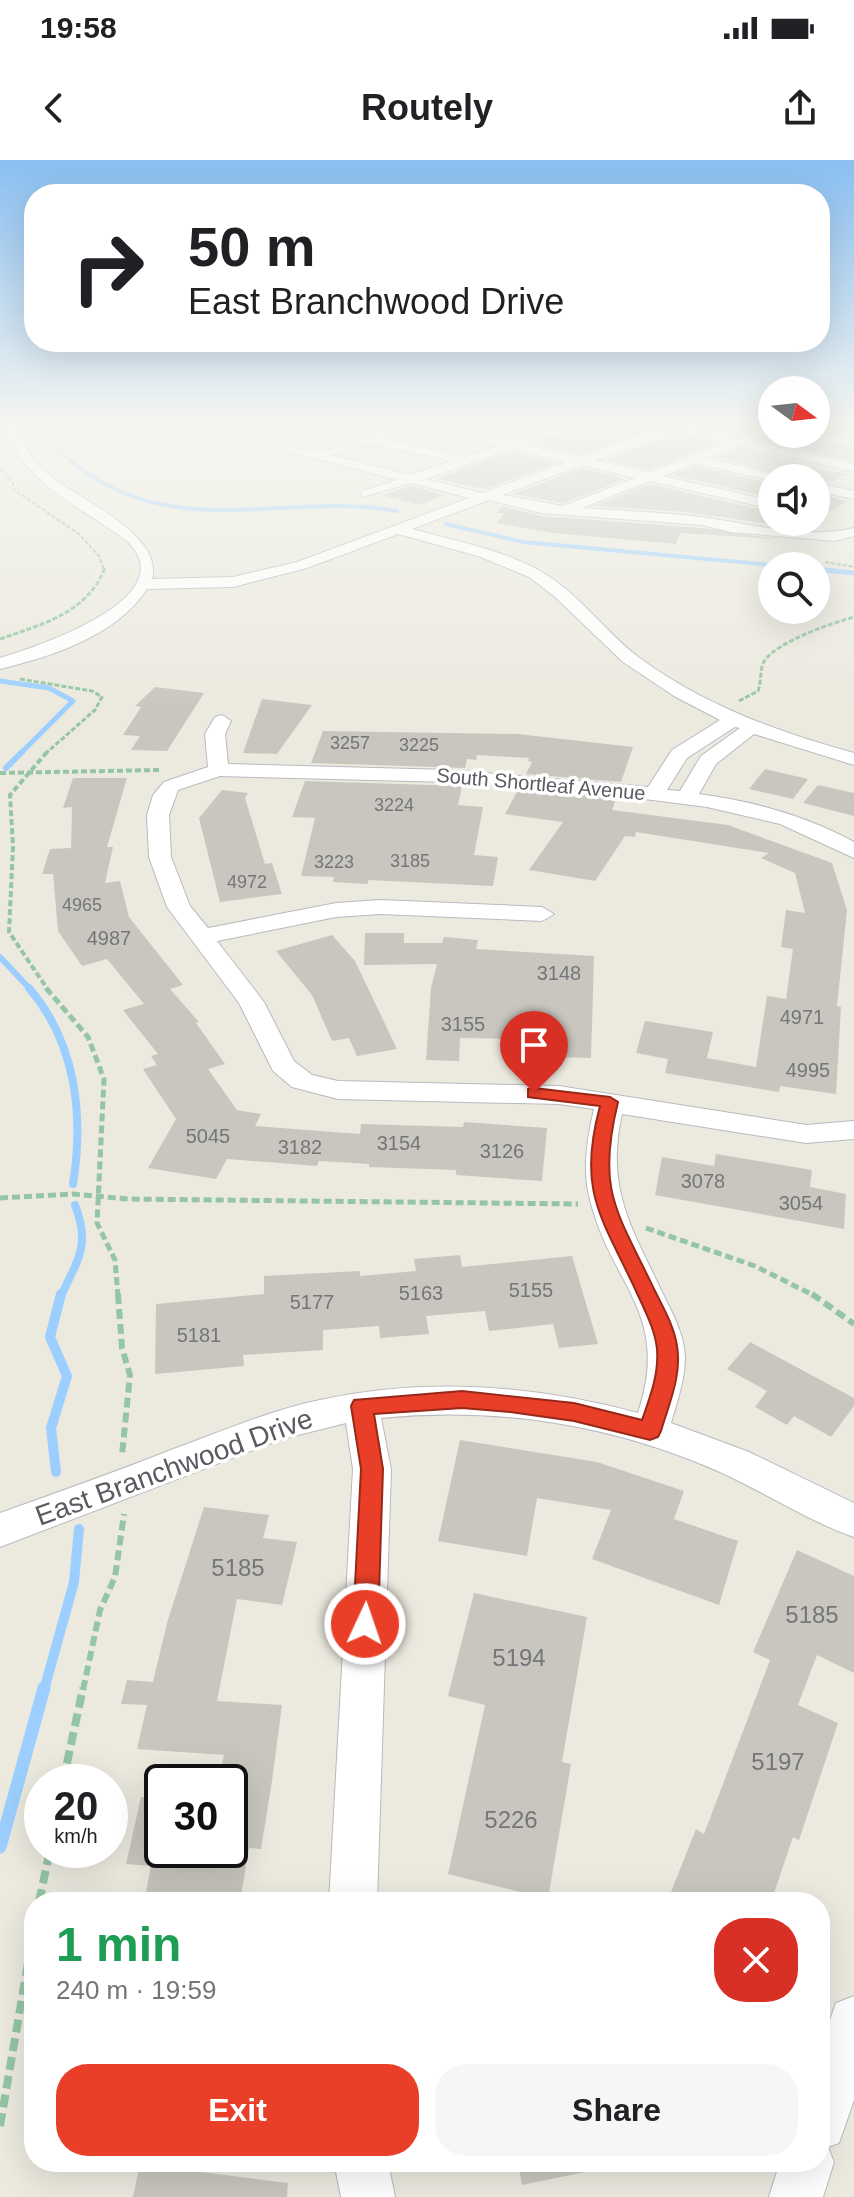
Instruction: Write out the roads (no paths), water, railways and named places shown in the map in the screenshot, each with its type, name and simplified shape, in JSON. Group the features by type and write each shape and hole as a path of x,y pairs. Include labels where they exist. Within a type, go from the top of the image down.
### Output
{"street":[{"path":"0,664 54,646 103,622 129,602 145,584 143,551 108,522"},
{"path":"145,584 233,582 302,565 408,522"},
{"path":"706,522 731,528 824,536 854,532"},
{"path":"391,528 472,550 530,572 571,599 624,655 650,675 734,719 854,759"},
{"path":"655,793 679,754 734,719"},
{"path":"222,721 215,734 218,770 171,786 163,795 158,815 158,843 164,872 179,907 251,1002 283,1065 302,1081 338,1090 510,1091 610,1102 806,1134 854,1130"},
{"path":"686,798 708,760 754,727"},
{"name":"South Shortleaf Avenue","path":"218,770 450,776 655,793 787,819 824,834 854,851"},
{"path":"200,937 336,910 366,908 542,914"},
{"path":"610,1102 598,1145 598,1177 605,1206 660,1321 667,1348 666,1378 650,1431"},
{"name":"East Branchwood Drive","path":"0,1530 271,1428 361,1406 462,1400 533,1405 650,1431 737,1463 854,1521"},
{"path":"353,1892 372,1469 361,1406"},
{"path":"830,2094 854,2021"},
{"path":"363,2172 368,2197"},
{"path":"796,2197 804,2172"}],"waterway":[{"path":"446,524 523,542 758,564"},
{"path":"830,570 854,573"},
{"path":"0,681 49,688 73,701 6,768"},
{"path":"0,957 31,990"},
{"path":"29,988 57,1032 73,1081 77,1132 73,1184"},
{"path":"61,1296 77,1263 82,1243 75,1205"},
{"path":"56,1472 51,1428 67,1376 50,1337 61,1294"},
{"path":"44,1690 74,1582 79,1529"},
{"path":"0,1847 44,1688"}]}
